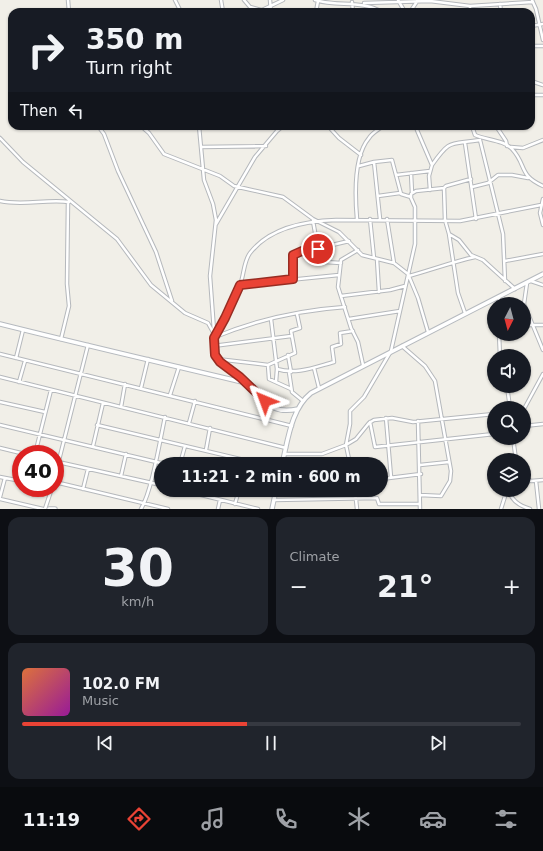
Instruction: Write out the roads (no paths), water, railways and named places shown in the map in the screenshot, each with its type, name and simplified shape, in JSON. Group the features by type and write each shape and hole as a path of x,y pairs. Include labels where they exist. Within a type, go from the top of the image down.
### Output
{"street":[{"path":"244,0 250,7 254,8"},
{"path":"270,0 270,8"},
{"path":"265,8 283,0"},
{"path":"317,0 364,3 430,1 470,6 532,1"},
{"path":"364,3 374,8"},
{"path":"500,4 500,8"},
{"path":"535,11 543,40"},
{"path":"535,26 543,24"},
{"path":"101,130 104,134 118,171 156,252 172,302"},
{"path":"146,130 164,154 190,163 224,178 234,186 279,195 317,221 336,230 362,255 394,263 409,275 419,301 428,332"},
{"path":"199,130 204,182 214,207 216,225 210,276 214,334 213,346 217,359 265,401 278,410 286,412 298,409"},
{"path":"216,225 255,157 278,130"},
{"path":"332,130 339,138 361,155"},
{"path":"357,219 355,195 361,155 369,138 378,130"},
{"path":"417,130 432,165"},
{"path":"473,130 474,134 484,139 508,146 523,148 543,140"},
{"path":"499,130 529,178"},
{"path":"0,138 23,162 120,242 148,282 187,314 208,323 214,334"},
{"path":"430,190 430,171 432,165 448,145 484,139"},
{"path":"480,140 504,238 506,281"},
{"path":"465,142 476,219"},
{"path":"201,148 266,146"},
{"path":"359,166 374,162 392,160 400,193"},
{"path":"374,162 380,219"},
{"path":"396,175 430,171"},
{"path":"349,457 346,445 351,410 364,397 391,351 405,286 409,275 415,244 414,205 411,197 410,173"},
{"path":"472,187 491,181 496,176 501,174 529,178 543,186"},
{"path":"412,193 444,188 446,186 471,179"},
{"path":"444,188 445,220 449,234 458,294 465,314"},
{"path":"378,196 400,193 403,196 411,197"},
{"path":"543,199 540,215 543,225"},
{"path":"0,201 17,203 43,200 70,202"},
{"path":"61,339 68,306 67,284 70,202"},
{"path":"214,338 240,285 249,254 262,242 288,227 313,221 357,219 460,221 541,205"},
{"path":"370,219 379,292"},
{"path":"387,219 394,263"},
{"path":"313,221 318,249"},
{"path":"449,234 458,240 475,257 483,260 515,289"},
{"path":"293,279 293,255 302,251 324,249 328,246 349,241"},
{"path":"324,249 325,262 341,263"},
{"path":"358,250 342,259 338,287 358,342 363,365"},
{"path":"505,261 543,254"},
{"path":"409,275 432,270 453,262 475,257"},
{"path":"499,297 543,274"},
{"path":"240,285 339,275"},
{"path":"531,280 543,285"},
{"path":"527,283 524,304 534,325 543,350"},
{"path":"341,296 379,292 405,286"},
{"path":"284,457 298,409 303,401 319,388 487,303"},
{"path":"214,338 244,325 318,309 345,307"},
{"path":"349,319 400,311"},
{"path":"217,359 268,365 295,352 291,331 300,328 297,314"},
{"path":"271,319 276,382"},
{"path":"0,324 179,366 247,384"},
{"path":"531,325 543,325"},
{"path":"16,358 23,330"},
{"path":"276,369 290,372 314,368 334,362 332,347 341,344 340,333 353,331"},
{"path":"213,346 291,336"},
{"path":"63,445 88,345"},
{"path":"401,346 425,366 435,381 449,462 451,478 442,494 437,497 420,494"},
{"path":"0,354 292,426"},
{"path":"288,355 291,389 293,393 303,401"},
{"path":"141,388 148,359"},
{"path":"19,382 25,361"},
{"path":"268,365 268,379 291,389"},
{"path":"170,395 179,366"},
{"path":"314,368 319,388"},
{"path":"528,401 543,374"},
{"path":"0,377 286,448"},
{"path":"121,407 125,384"},
{"path":"37,445 51,390"},
{"path":"0,402 45,412"},
{"path":"189,423 195,402"},
{"path":"92,446 102,403"},
{"path":"285,454 322,454 346,445 356,439 370,422 386,418 418,421 487,415"},
{"path":"156,457 165,417"},
{"path":"386,418 387,446 391,477"},
{"path":"418,421 420,509"},
{"path":"370,422 373,446 419,443 487,435"},
{"path":"531,425 543,424"},
{"path":"0,425 154,462"},
{"path":"97,425 233,457"},
{"path":"206,450 210,428"},
{"path":"182,457 185,446"},
{"path":"0,448 12,451"},
{"path":"120,476 126,454"},
{"path":"420,465 449,462"},
{"path":"64,463 154,484"},
{"path":"141,509 144,504 154,466"},
{"path":"84,489 88,469"},
{"path":"388,478 420,474"},
{"path":"0,476 12,479"},
{"path":"4,478 0,498 44,509 48,497"},
{"path":"531,481 543,480"},
{"path":"536,481 539,509"},
{"path":"64,484 168,509"},
{"path":"208,497 258,509"},
{"path":"235,504 237,497"},
{"path":"272,509 275,497"},
{"path":"502,509 506,497"},
{"path":"511,497 516,502 530,509"},
{"path":"357,498 357,509"},
{"path":"274,500 377,498 379,504 420,504"},
{"path":"218,509 220,500"},
{"path":"23,509 24,505"},
{"path":"49,509 55,509"}]}
